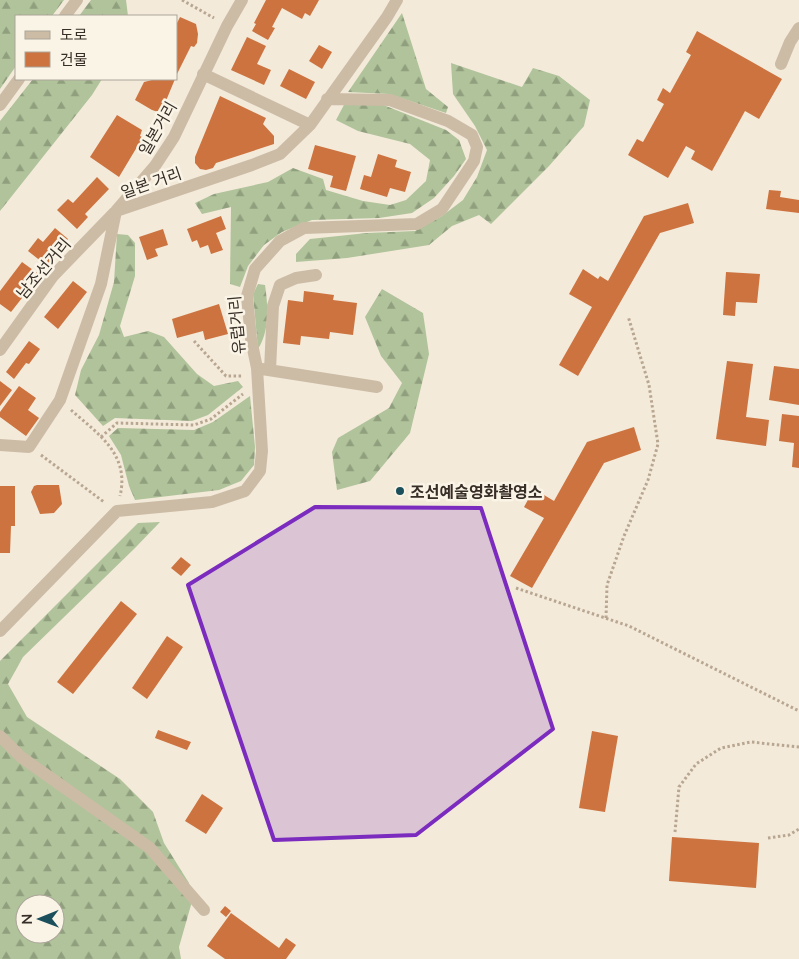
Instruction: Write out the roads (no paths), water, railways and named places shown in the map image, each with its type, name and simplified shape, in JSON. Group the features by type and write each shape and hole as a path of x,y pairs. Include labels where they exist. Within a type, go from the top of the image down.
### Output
{"lane":[{"path":"66,15 77,0"},
{"name":"일본거리","path":"116,211 155,166 174,137 227,26 242,0"},
{"name":"일본 거리","path":"0,445 29,447 60,400 101,284 116,211 280,154 310,125 387,17 396,0"},
{"path":"781,64 790,42 799,28"},
{"path":"204,74 310,125"},
{"path":"0,105 18,80"},
{"name":"유럽거리","path":"0,631 117,511 212,502 245,491 260,471 262,451 257,368 251,339 247,296 255,269 280,241 304,228 417,224 442,209 474,160 477,147 472,135 448,122 390,100 327,99"},
{"name":"남조선거리","path":"0,350 52,276 116,211"},
{"path":"270,370 273,306 280,285 296,278 316,275"},
{"path":"257,368 377,387"},
{"path":"0,736 21,757 150,848 204,910"}],"place":[{"name":"조선예술영화촬영소","path":"400,491"}]}
